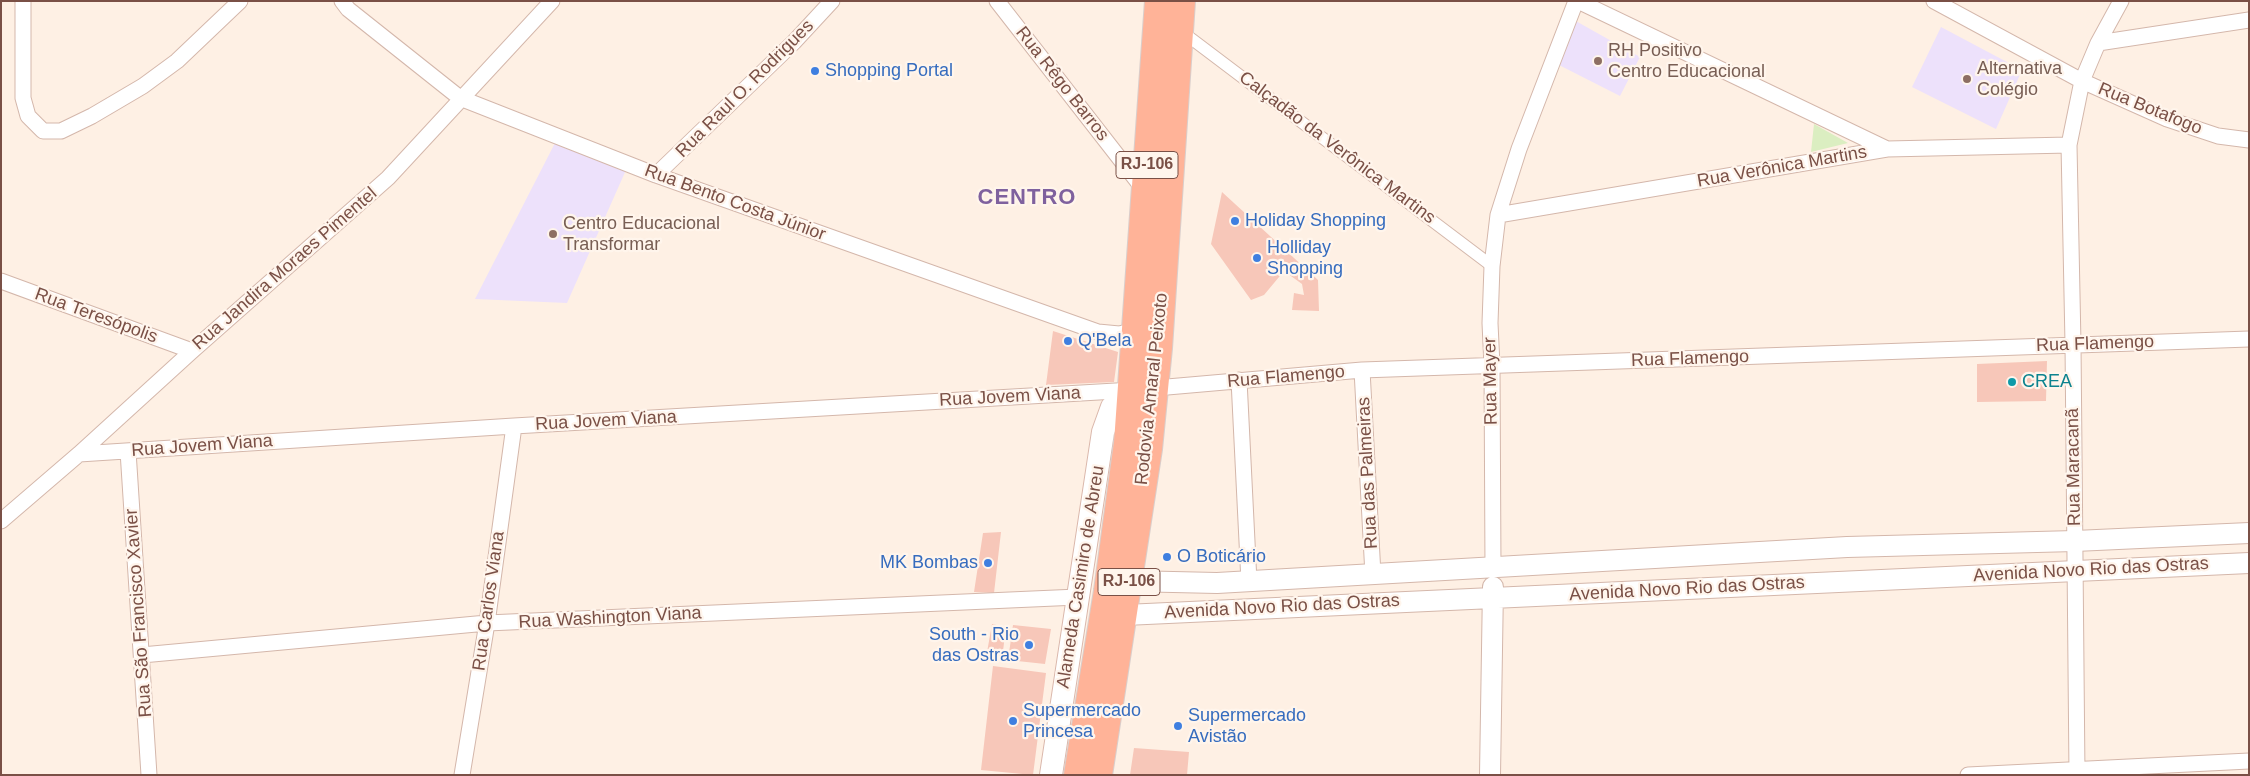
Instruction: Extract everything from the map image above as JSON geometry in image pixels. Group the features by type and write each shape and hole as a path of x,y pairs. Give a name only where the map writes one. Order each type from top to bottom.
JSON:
{"highway":[{"name":"Rodovia Amaral Peixoto","path":"1148,328 1145,191 1158,1"},
{"name":"Rodovia Amaral Peixoto","path":"1099,775 1149,449 1144,390 1148,328 1182,1"},
{"name":"Rodovia Amaral Peixoto","path":"1077,775 1107,590 1128,443 1144,390"}],"main road":[{"name":"Alameda Casimiro de Abreu","path":"1051,775 1103,432 1112,407 1144,390"}],"street":[{"path":"23,1 23,98 28,116 43,131 61,131 92,116 143,86 177,61 240,1"},
{"name":"Rua Bento Costa Júnior","path":"342,1 348,9 460,98 656,176 1098,332 1119,334 1148,328"},
{"name":"Rua Jandira Moraes Pimentel","path":"1,520 79,454 192,351 388,178 460,98 552,1"},
{"name":"Rua Raul O. Rodrigues","path":"656,176 794,42 832,1"},
{"name":"Rua Rêgo Barros","path":"997,1 1145,191"},
{"path":"1577,1 1887,149"},
{"name":"Rua Mayer","path":"1490,775 1493,599 1492,366 1490,323 1492,266 1498,215 1519,149 1577,1"},
{"name":"Rua Botafogo","path":"1934,1 2082,81 2167,120 2218,136 2249,140"},
{"name":"Rua Maracanã","path":"2077,772 2069,145 2082,81 2098,43 2121,1"},
{"path":"2098,43 2249,20"},
{"name":"Calçadão da Verônica Martins","path":"1180,31 1492,266"},
{"name":"Rua Verônica Martins","path":"1498,215 1887,149 2069,145"},
{"name":"Rua Teresópolis","path":"1,282 192,351"},
{"name":"Rua Flamengo","path":"1144,390 1362,370 2249,339"},
{"name":"Rua das Palmeiras","path":"1362,370 1374,575"},
{"path":"1239,380 1249,582"},
{"name":"Rua Jovem Viana","path":"79,454 514,426 1144,390"},
{"name":"Rua Carlos Viana","path":"462,775 487,623 514,426"},
{"name":"Rua São Francisco Xavier","path":"128,451 149,775"},
{"name":"Avenida Novo Rio das Ostras","path":"1129,581 1249,582 1493,569 1556,563 1847,548 2249,533"},
{"name":"Avenida Novo Rio das Ostras","path":"1124,615 1282,606 1493,599 2249,563"},
{"name":"Rua Washington Viana","path":"142,655 487,623 1078,597"},
{"path":"1968,775 2077,772 2249,762"}],"shaded area":[{"name":"RH Positivo Centro Educacional","path":"1574,20 1640,57 1620,96 1557,64"},
{"name":"Alternativa Colégio","path":"1941,27 2022,70 1996,129 1912,87"},
{"name":"Centro Educacional Transformar","path":"555,143 626,170 567,303 475,299"}],"green space":[{"path":"1814,124 1848,143 1811,152"}],"building":[{"name":"Holliday Shopping","path":"1222,192 1318,280 1319,311 1292,310 1294,293 1304,295 1302,284 1284,271 1264,295 1251,300 1211,244"},
{"path":"1053,331 1118,352 1114,382 1046,385"},
{"name":"CREA","path":"2047,361 2046,401 1977,402 1977,364"},
{"name":"MK Bombas","path":"1001,532 994,593 974,592 983,533"},
{"path":"992,624 1006,627 1002,659 986,658"},
{"name":"South - Rio das Ostras","path":"1013,625 1051,629 1045,664 1008,660"},
{"name":"Supermercado Princesa","path":"993,666 1046,673 1033,775 981,770"},
{"path":"1134,748 1189,752 1187,775 1130,775"}],"place":[{"name":"RH Positivo Centro Educacional","path":"1598,61"},
{"name":"Shopping Portal","path":"815,71"},
{"name":"Alternativa Colégio","path":"1967,79"},
{"name":"Holiday Shopping","path":"1235,221"},
{"name":"Centro Educacional Transformar","path":"553,234"},
{"name":"Holliday Shopping","path":"1257,258"},
{"name":"Q'Bela","path":"1068,341"},
{"name":"CREA","path":"2012,382"},
{"name":"O Boticário","path":"1167,557"},
{"name":"MK Bombas","path":"988,563"},
{"name":"South - Rio das Ostras","path":"1029,645"},
{"name":"Supermercado Princesa","path":"1013,721"},
{"name":"Supermercado Avistão","path":"1178,726"}],"district":[{"name":"CENTRO","path":"1027,198"}]}
